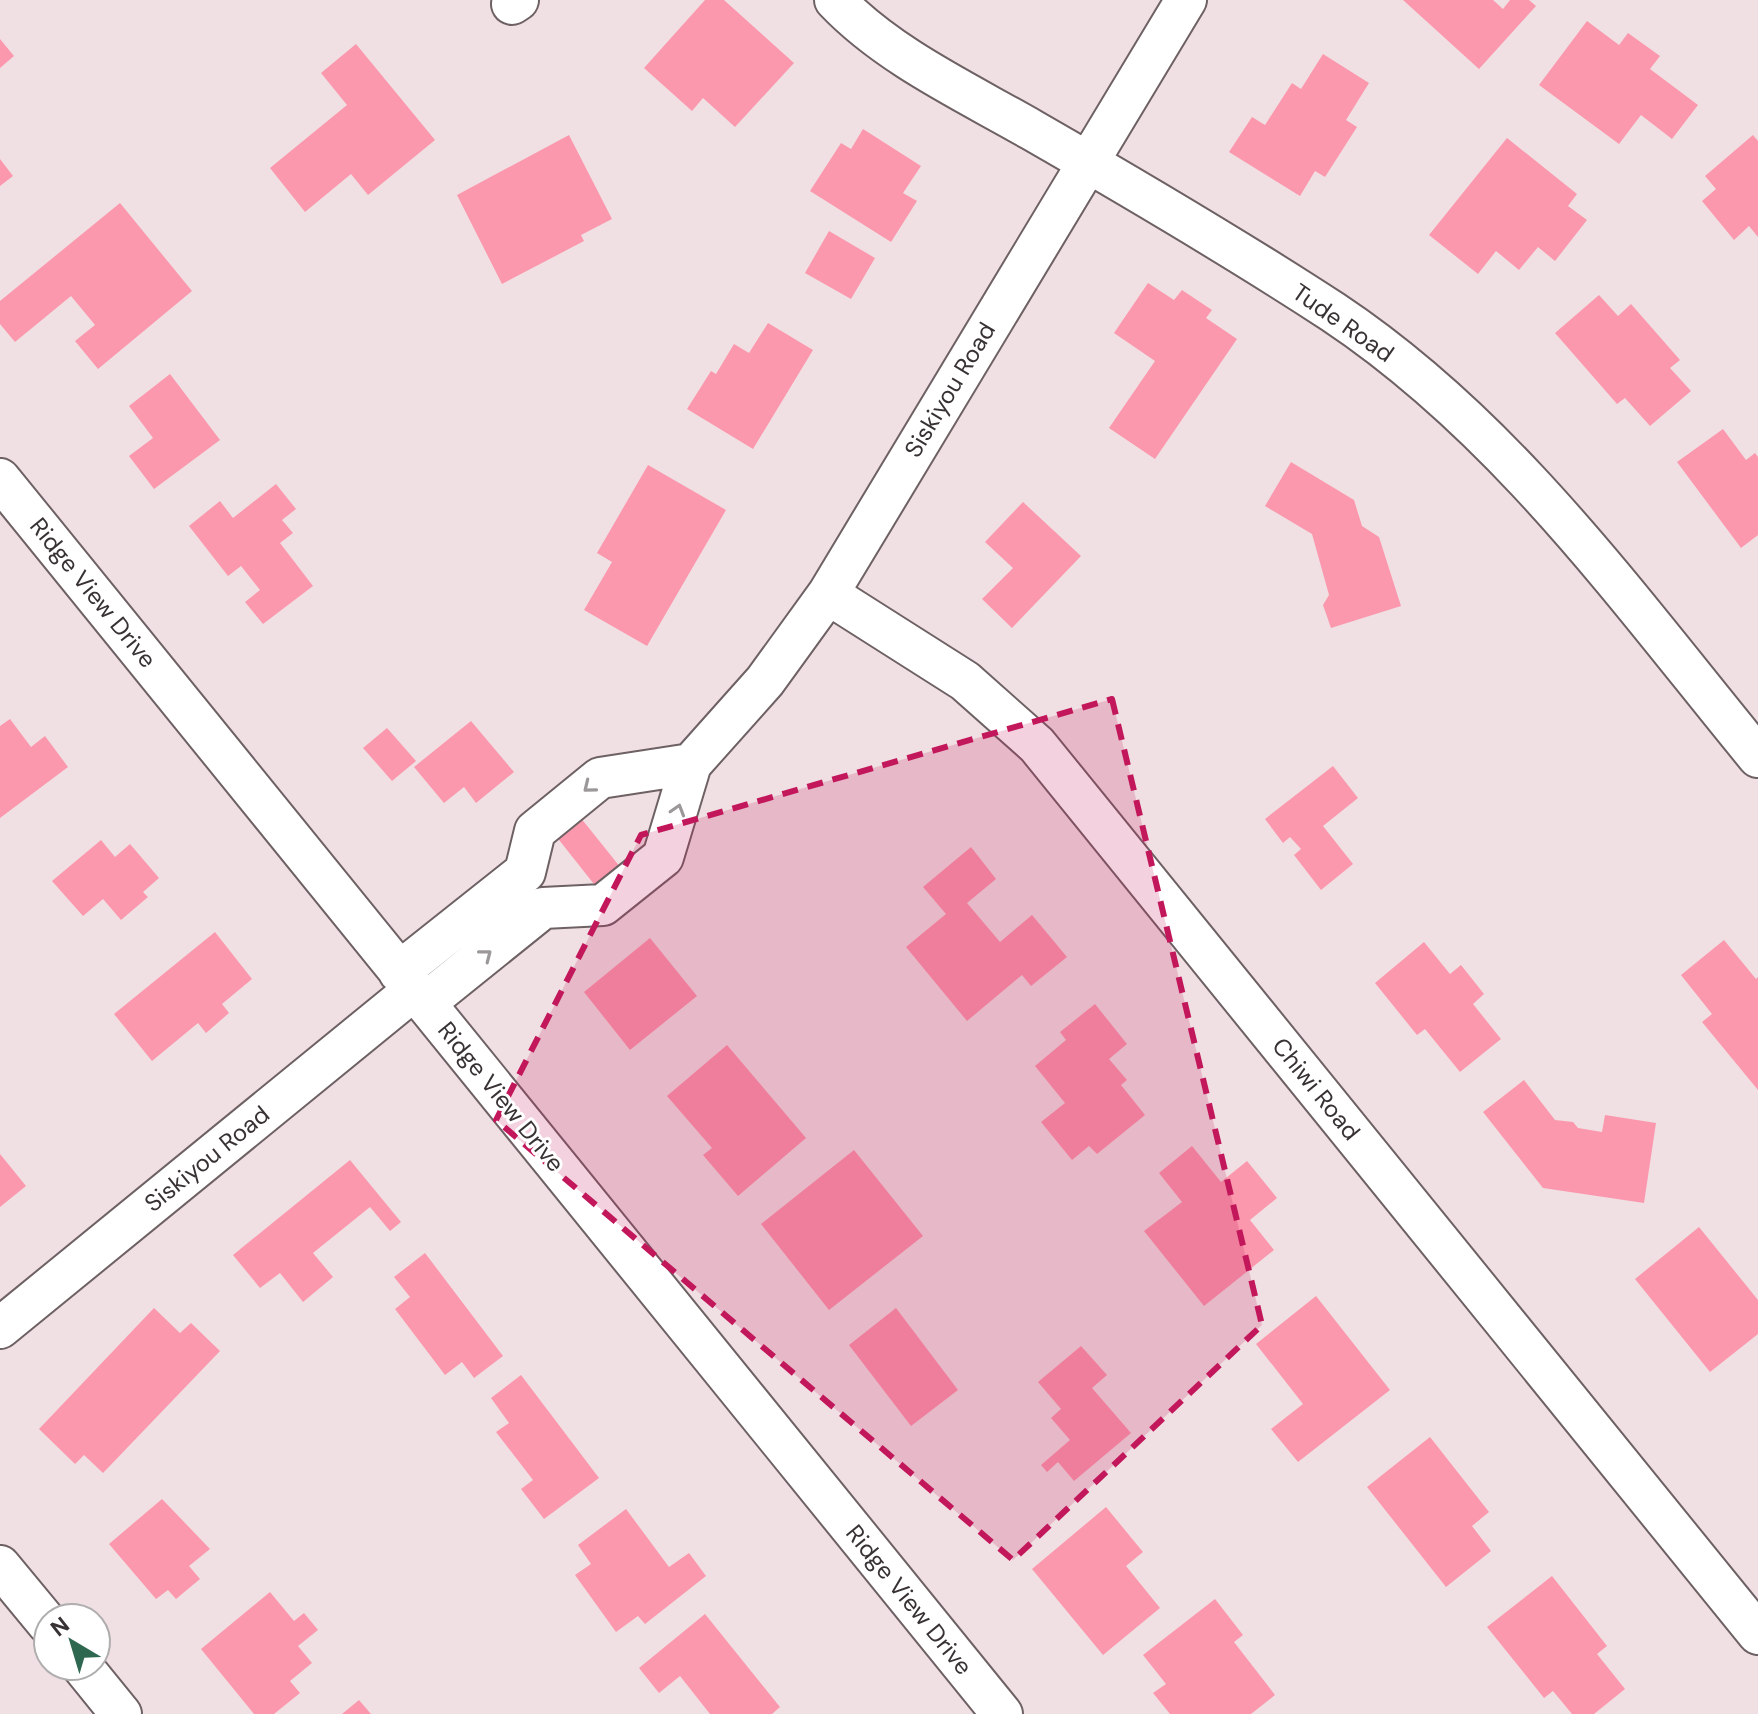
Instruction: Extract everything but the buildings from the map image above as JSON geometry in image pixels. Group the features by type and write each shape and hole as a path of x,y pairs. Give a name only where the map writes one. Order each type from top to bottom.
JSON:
{"street":[{"name":"Tude Road","path":"835,0 913,61 1086,161 1334,313 1421,378 1533,482 1758,757"},
{"name":"Siskiyou Road","path":"413,989 543,908 603,905 663,857 691,764 765,681 828,594 1086,161 1186,0"},
{"name":"Ridge View Drive","path":"0,479 1002,1714"},
{"name":"Chiwi Road","path":"828,594 965,681 1037,745 1758,1634"},
{"name":"Siskiyou Road","path":"0,1328 413,989 525,872 535,831 600,778 691,764"},
{"path":"0,1566 32,1605"},
{"path":"95,1682 121,1714"}],"highlighted area":[{"path":"1112,699 1262,1325 1013,1560 496,1120 641,835"}]}
